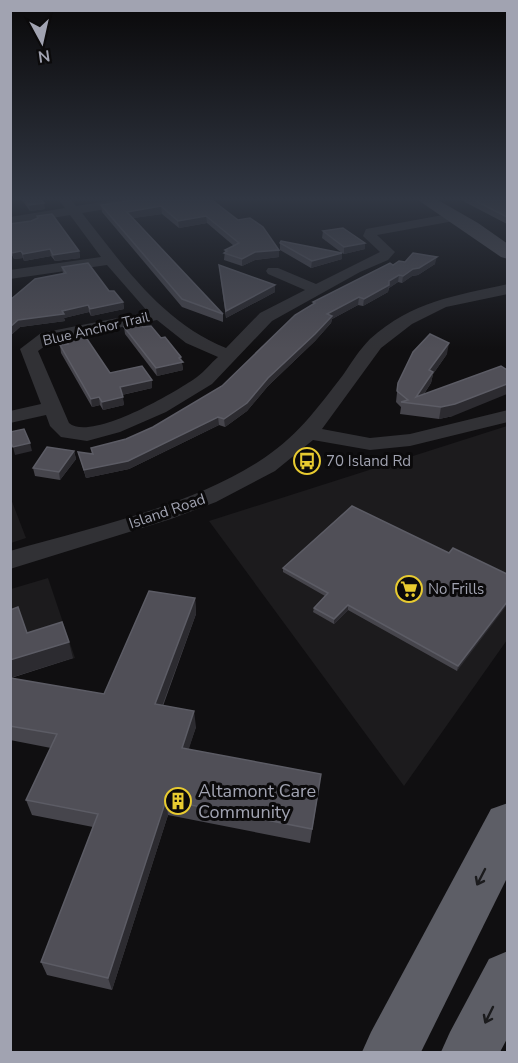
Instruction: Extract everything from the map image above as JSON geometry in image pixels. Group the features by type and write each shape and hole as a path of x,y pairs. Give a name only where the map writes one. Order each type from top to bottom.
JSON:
{"highway":[{"path":"391,1053 507,825"},
{"path":"470,1053 507,978"}],"street":[{"path":"102,250 158,315 189,338 229,355"},
{"name":"Blue Anchor Trail","path":"158,315 47,337 29,349 60,426 68,433 87,435 113,428 159,408 205,380 266,317 316,289 383,257 388,252 385,250"},
{"path":"10,275 111,261"},
{"path":"273,271 316,289"},
{"name":"Island Road","path":"460,298 474,289 507,282"},
{"name":"Island Road","path":"10,560 163,514 208,497 267,466 309,433 375,344 406,320 441,303 507,290"},
{"path":"10,417 52,408"},
{"path":"309,433 370,444 410,440 507,416"}],"shaded area":[{"path":"507,426 507,640 404,786 209,521"},
{"path":"11,499 26,538 10,543"},
{"path":"48,578 75,658 11,678 11,589"}],"building":[{"path":"10,250 47,250 23,254 21,251 12,253"},
{"path":"50,250 79,251 53,255"},
{"path":"139,250 162,250 223,314 182,299"},
{"path":"225,250 279,250 255,252 242,259 224,253 227,251"},
{"path":"292,250 325,250 342,253 312,261"},
{"path":"413,253 437,257 403,276 399,275 389,281 389,285 364,299 359,297 327,314 332,316 315,334 268,378 247,403 224,419 218,417 128,461 84,470 78,452 93,454 91,448 126,439 153,427 222,386 295,315 315,303 313,302 390,263 393,265 399,261 405,262"},
{"path":"88,263 109,291 114,291 123,302 90,309 88,305 62,311 64,314 18,320 10,327 10,300 35,279 66,273 62,267"},
{"path":"219,265 275,285 226,311"},
{"path":"138,324 143,327 151,326 161,338 165,337 183,362 156,368 124,327"},
{"path":"430,334 449,343 429,370 433,372 416,397 501,366 507,370 507,384 441,407 401,402 408,400 397,391 398,383 413,352"},
{"path":"85,336 110,373 142,366 152,380 120,387 123,397 102,402 99,397 91,399 60,345 68,344 68,339"},
{"path":"24,429 30,443 13,447 10,432"},
{"path":"47,447 74,451 59,472 33,468"},
{"name":"No Frills","path":"352,506 449,553 453,548 507,574 507,602 458,666 348,605 334,619 314,608 328,593 283,568"},
{"name":"Altamont Care Community","path":"149,591 195,598 155,704 194,711 182,748 321,774 312,829 166,800 108,978 41,962 98,814 26,800 57,734 10,726 10,678 104,694"},
{"path":"18,607 27,633 62,622 69,642 10,660 10,610"}],"place":[{"name":"70 Island Rd","path":"307,461"},
{"name":"No Frills","path":"409,589"},
{"name":"Altamont Care Community","path":"178,801"}]}
